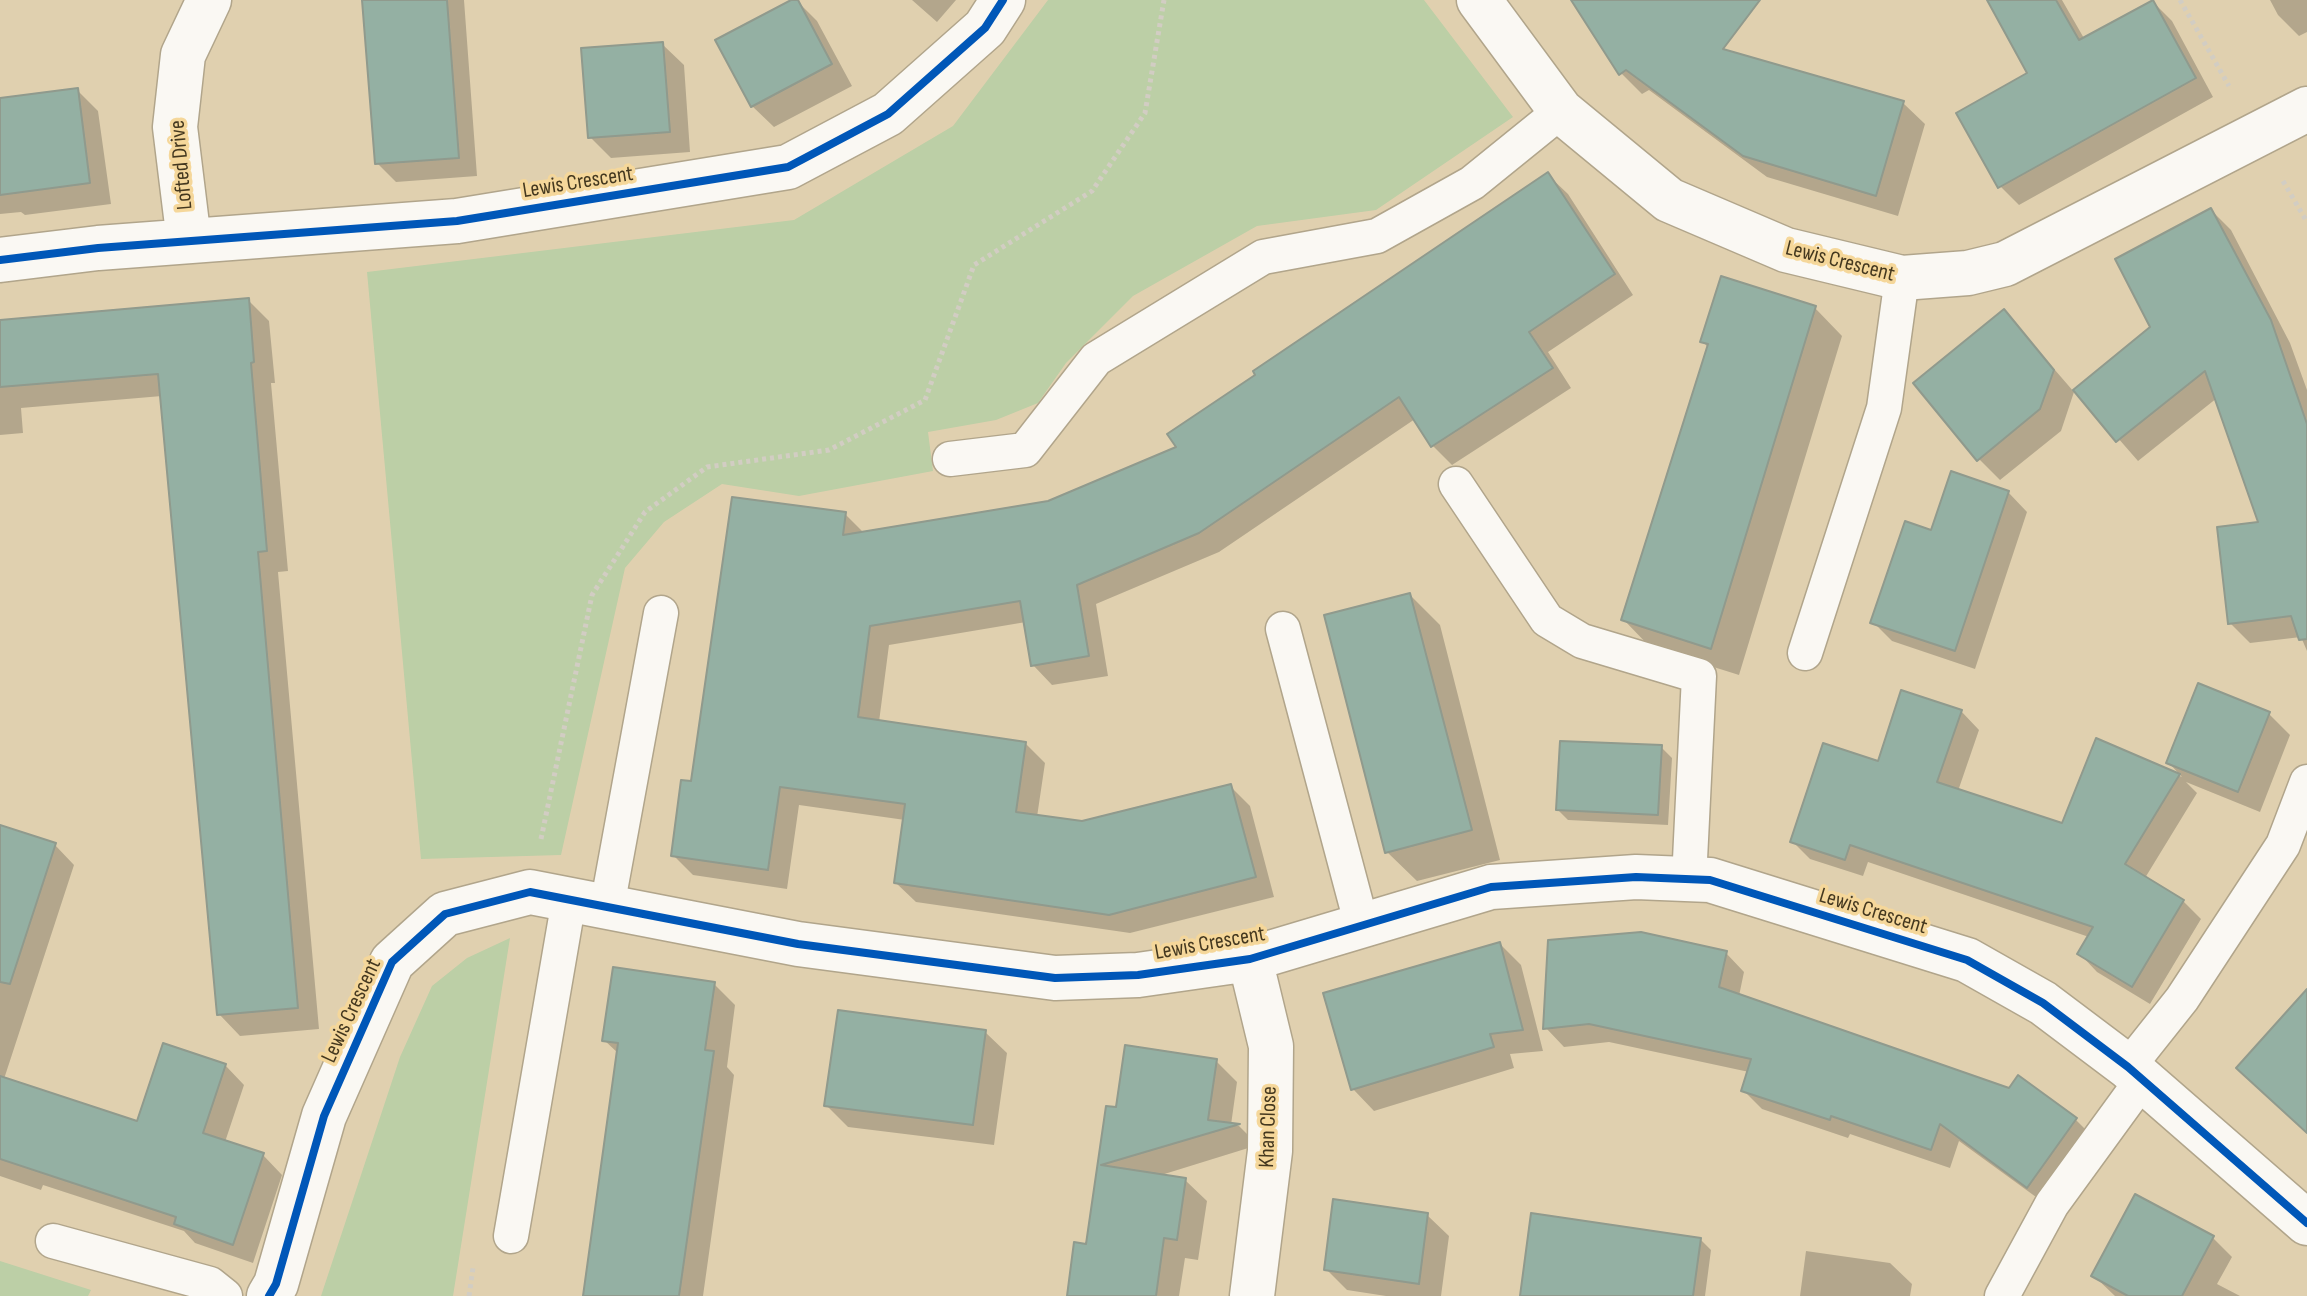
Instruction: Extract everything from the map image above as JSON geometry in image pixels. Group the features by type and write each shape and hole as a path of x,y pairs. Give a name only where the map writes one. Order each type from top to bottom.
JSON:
{"street":[{"name":"Lofted Drive","path":"189,241 175,127 183,55 209,0"},
{"name":"Lewis Crescent","path":"0,260 98,248 457,221 788,167 888,114 985,28 1003,0"},
{"name":"Lewis Crescent","path":"1479,0 1561,111 1669,200 1786,250 1902,278 1968,273 2005,264 2307,109"},
{"name":"Lewis Crescent","path":"269,1296 276,1284 324,1116 392,962 445,914 569,900 798,944 1055,978 1138,975 1250,959 1491,887 1636,877 1710,880 1967,960 2043,1003 2135,1073 2307,1223"},
{"name":"Khan Close","path":"1250,959 1271,1046 1270,1151 1252,1296"}],"lane":[{"path":"950,459 1025,450 1096,359 1263,257 1377,236 1472,183 1561,111"},
{"path":"1805,653 1884,408 1902,278"},
{"path":"1456,484 1547,620 1582,641 1699,676 1689,880"},
{"path":"511,1236 569,900 661,613"},
{"path":"1283,629 1362,926"},
{"path":"2002,1296 2052,1204 2283,845 2307,782"},
{"path":"53,1241 210,1284 225,1296"}],"path":[{"path":"569,900 592,595 645,512 707,467 829,450 925,400 974,265 1092,191 1145,113 1164,0"},
{"path":"469,1296 473,1265"}],"green space":[{"path":"1048,0 1424,0 1513,117 1376,210 1257,226 1133,296 1066,363 1038,403 996,420 928,432 933,471 799,496 722,484 664,522 625,568 561,855 421,859 367,272 794,220 953,126"},
{"path":"510,938 453,1296 321,1296 400,1057 432,986 467,958"},
{"path":"0,1261 91,1290 88,1296 0,1296"}],"building":[{"path":"362,0 447,0 459,158 375,164"},
{"path":"791,0 798,0 832,64 751,107 715,40"},
{"path":"1571,0 1760,0 1723,49 1904,101 1876,196 1743,156 1626,70 1619,75"},
{"path":"1987,0 2056,0 2079,40 2153,0 2196,78 1998,188 1956,113 2027,73"},
{"path":"663,42 670,132 588,138 581,48"},
{"path":"78,88 90,183 0,195 0,98"},
{"path":"1548,172 1615,274 1529,332 1553,368 1431,447 1399,397 1199,533 1077,585 1089,656 1031,666 1020,601 870,626 858,717 1026,742 1016,812 1082,821 1231,784 1256,877 1109,915 894,883 905,804 780,787 768,870 671,856 681,780 691,781 732,497 846,512 843,535 1048,501 1176,447 1167,434 1255,375 1253,371"},
{"path":"2211,208 2271,320 2307,424 2307,639 2299,640 2291,616 2228,624 2217,527 2258,522 2205,371 2116,442 2073,390 2150,327 2115,259"},
{"path":"1721,276 1816,306 1711,649 1621,620 1708,344 1700,342"},
{"path":"249,298 254,362 251,363 267,551 258,552 298,1008 217,1015 158,374 0,387 0,320"},
{"path":"2004,309 2054,370 2040,409 1977,461 1913,383"},
{"path":"1951,471 2009,491 1955,651 1870,623 1905,521 1931,530"},
{"path":"1410,593 1472,830 1385,853 1324,615"},
{"path":"2198,683 2270,712 2238,792 2166,763"},
{"path":"1901,690 1962,710 1937,782 2062,823 2096,738 2180,774 2125,864 2184,900 2132,987 2077,954 2093,927 1850,845 1845,860 1790,842 1823,743 1878,761"},
{"path":"1560,741 1662,745 1658,815 1556,810"},
{"path":"0,825 56,843 10,984 0,982"},
{"path":"1641,932 1727,951 1719,987 2009,1088 2018,1075 2077,1118 2027,1188 1940,1124 1931,1150 1831,1116 1830,1120 1741,1091 1751,1059 1589,1024 1543,1029 1548,940"},
{"path":"1500,942 1523,1030 1490,1034 1494,1047 1351,1090 1323,993"},
{"path":"613,967 715,982 705,1050 714,1051 679,1296 583,1296 618,1043 602,1041"},
{"path":"2307,989 2307,1133 2236,1068"},
{"path":"838,1010 986,1030 973,1125 824,1106"},
{"path":"163,1043 226,1064 203,1133 264,1153 233,1245 174,1224 176,1217 0,1159 0,1076 137,1121"},
{"path":"1125,1045 1217,1059 1208,1120 1240,1124 1101,1165 1186,1178 1177,1240 1164,1238 1156,1296 1067,1296 1074,1242 1086,1244 1106,1106 1116,1107"},
{"path":"2135,1194 2214,1236 2182,1296 2128,1296 2091,1276"},
{"path":"1333,1199 1428,1213 1419,1284 1324,1270"},
{"path":"1531,1213 1701,1238 1693,1296 1520,1296"}],"cycle path":[{"path":"0,260 98,248 457,221 788,167 888,114 985,28 1003,0"},
{"path":"269,1296 276,1284 324,1116 392,962 445,914 530,892 798,944 1055,978 1138,975 1250,959 1491,887 1636,877 1710,880 1967,960 2043,1003 2128,1067 2307,1223"}]}
